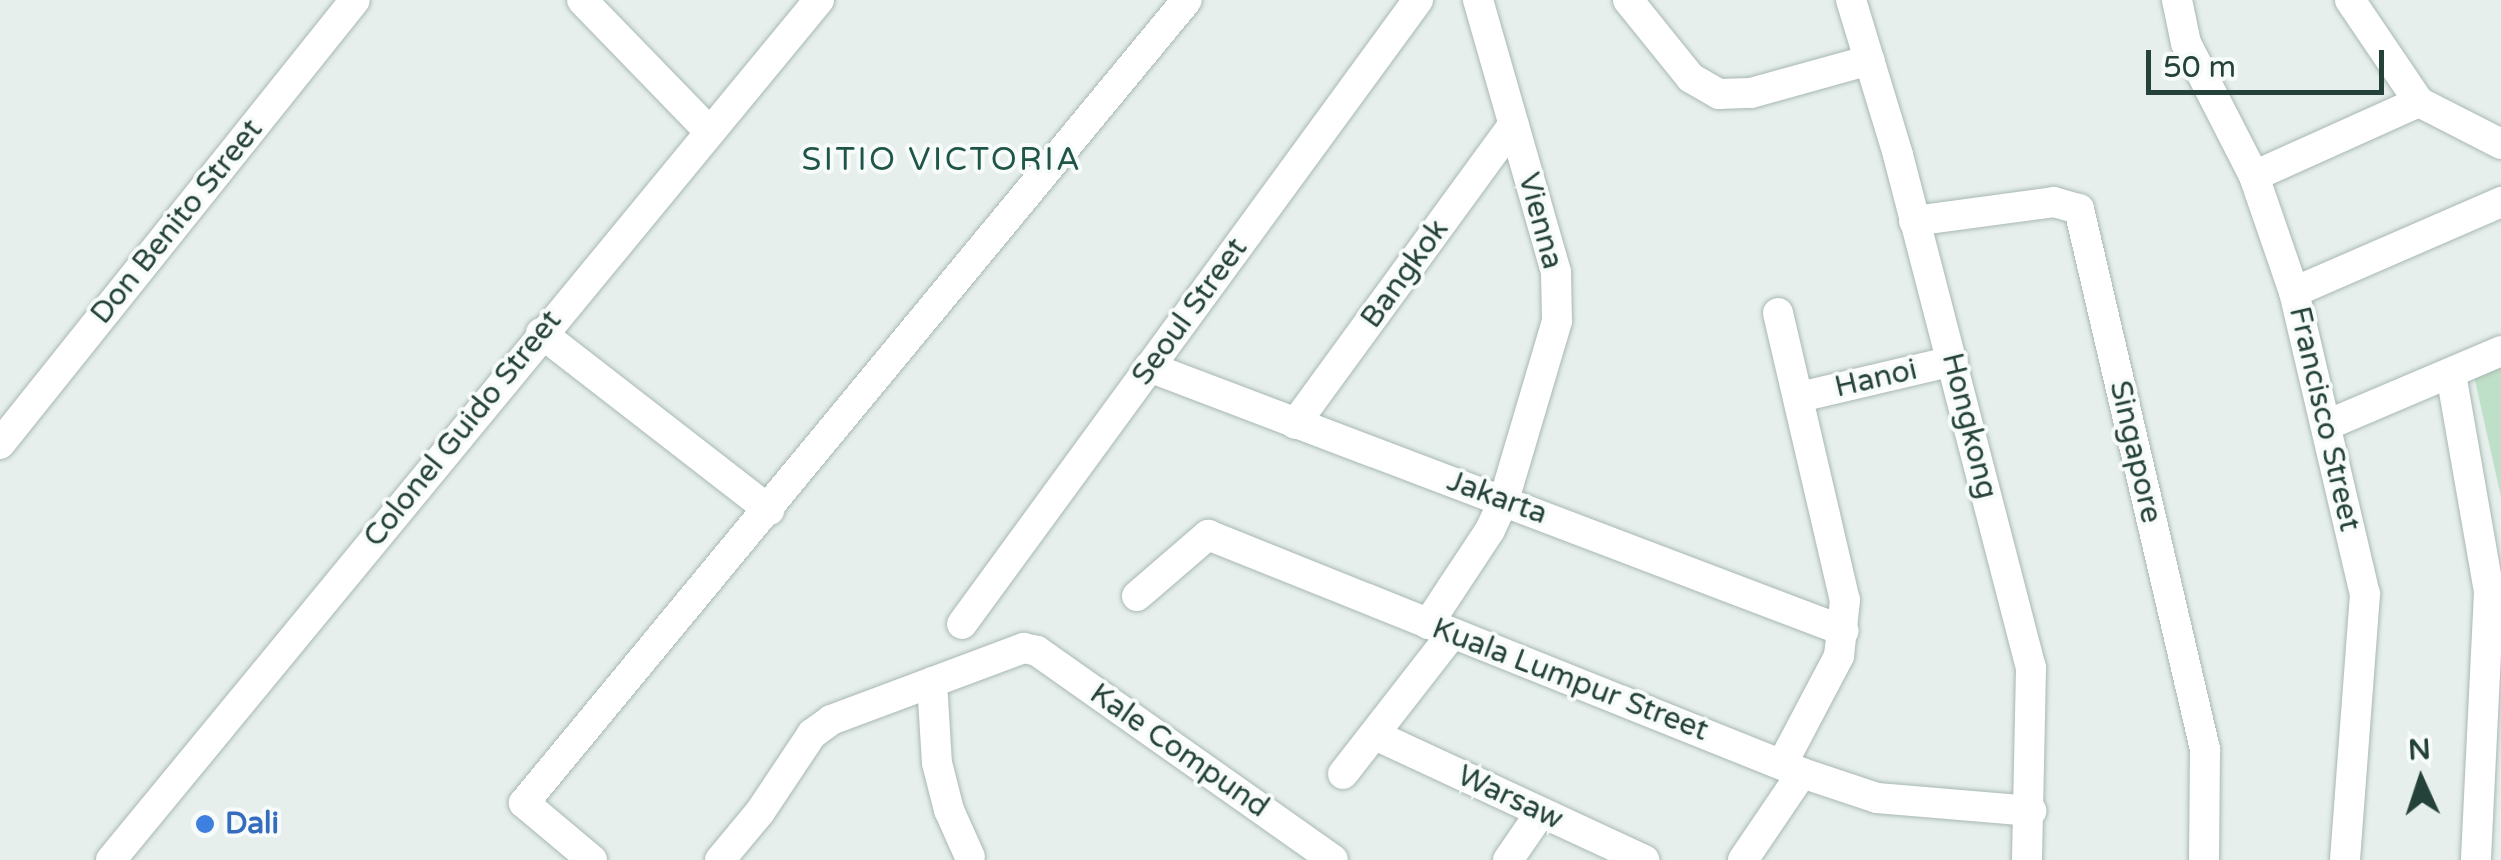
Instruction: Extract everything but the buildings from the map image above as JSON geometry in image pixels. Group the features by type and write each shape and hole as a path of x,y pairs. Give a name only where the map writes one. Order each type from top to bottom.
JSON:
{"street":[{"name":"Don Benito Street","path":"0,444 354,0"},
{"path":"582,0 708,130"},
{"name":"Colonel Guido Street","path":"111,860 818,0"},
{"name":"Seoul Street","path":"962,624 1418,0"},
{"name":"Vienna","path":"1343,774 1375,735 1440,629 1490,530 1504,500 1556,321 1556,272 1478,0"},
{"path":"1628,0 1691,78 1719,94 1751,94 1870,60"},
{"name":"Hongkong","path":"1851,0 1953,361 2030,668 2031,811 2027,860"},
{"name":"Francisco Street","path":"2177,0 2186,43 2254,176 2294,292 2328,425 2364,594 2344,860"},
{"path":"2350,0 2419,102 2501,144"},
{"path":"592,860 524,803 1184,1"},
{"path":"2254,176 2419,102"},
{"name":"Bangkok","path":"1296,424 1514,124"},
{"name":"Singapore","path":"1914,220 2054,202 2079,209 2205,749 2204,860"},
{"path":"2294,292 2501,202"},
{"path":"1743,860 1792,768 1839,656 1844,631 1845,600 1778,313"},
{"path":"541,333 769,510"},
{"path":"2328,425 2501,351"},
{"name":"Hanoi","path":"1800,397 1953,361"},
{"name":"Jakarta","path":"1150,367 1844,631"},
{"path":"2451,374 2489,592 2476,860"},
{"name":"Kuala Lumpur Street","path":"1137,596 1208,536 1792,768 1877,798 2031,811"},
{"name":"Kale Compund","path":"932,682 1024,648 1037,651 1333,860"},
{"path":"720,860 760,812 812,734 832,720 932,682 937,763 949,810 970,857"},
{"name":"Warsaw","path":"1375,735 1644,860"},
{"path":"1508,860 1541,812"}],"green space":[{"path":"2501,362 2501,497 2474,376"}],"place":[{"name":"Dali","path":"205,824"}],"district":[{"name":"SITIO VICTORIA","path":"942,160"}]}
